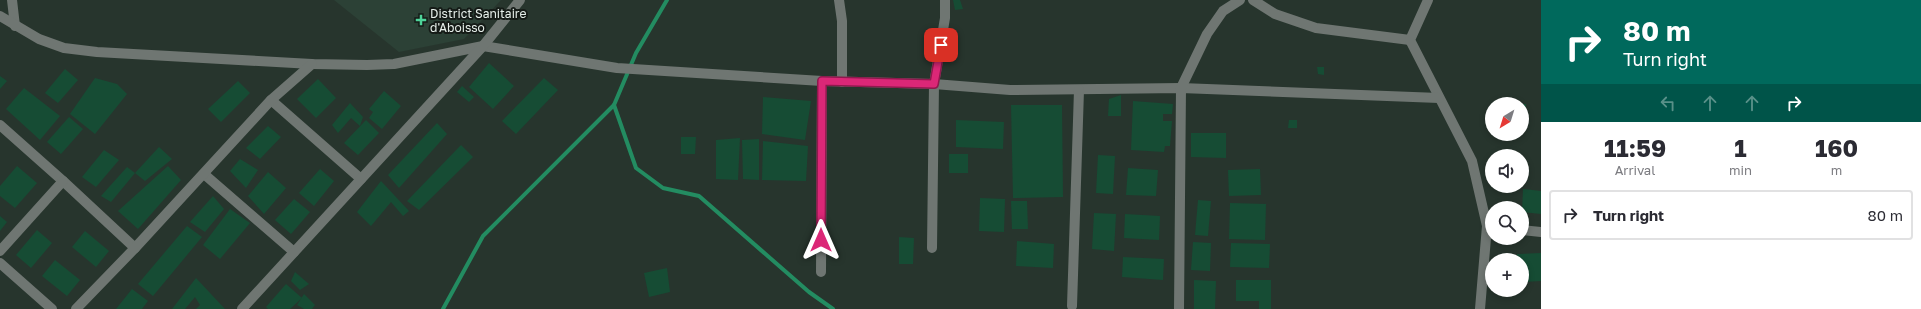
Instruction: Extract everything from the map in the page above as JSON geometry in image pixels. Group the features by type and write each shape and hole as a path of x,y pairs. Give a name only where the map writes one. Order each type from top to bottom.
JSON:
{"street":[{"path":"12,0 15,26"},
{"path":"242,309 483,46 520,0"},
{"path":"839,0 842,21 842,82"},
{"path":"932,248 934,84 945,18 945,0"},
{"path":"1179,309 1181,88 1207,34 1223,11 1240,0"},
{"path":"1253,0 1275,14 1316,28 1410,40"},
{"path":"1410,40 1428,0"},
{"path":"0,16 40,40 71,48 97,52 312,64 367,65 394,64 483,46 617,68 822,81 934,84 1010,90 1181,88 1439,98"},
{"path":"1410,40 1472,161 1485,211"},
{"path":"76,309 135,248 271,100 312,64"},
{"path":"821,272 822,81"},
{"path":"1072,306 1080,90"},
{"path":"271,100 361,179"},
{"path":"0,125 135,248"},
{"path":"204,174 294,252"},
{"path":"0,251 63,181"},
{"path":"1529,231 1541,232"},
{"path":"1480,309 1487,245"},
{"path":"0,263 52,309"}],"shaded area":[{"name":"District Sanitaire d'Aboisso","path":"334,0 501,0 464,39 399,52"}],"building":[{"path":"953,0 960,0 963,9 955,10"},
{"path":"489,63 514,86 493,109 469,87"},
{"path":"1317,67 1324,67 1324,75 1318,74"},
{"path":"65,69 78,80 58,103 45,93"},
{"path":"0,76 7,81 0,89"},
{"path":"95,78 117,84 127,94 95,134 70,114"},
{"path":"544,78 558,90 516,134 502,121"},
{"path":"318,79 336,98 316,118 297,99"},
{"path":"238,81 250,93 221,122 208,109"},
{"path":"462,86 474,97 469,102 457,92"},
{"path":"24,88 60,116 40,140 6,109"},
{"path":"384,91 401,106 382,129 369,118 373,112 369,109"},
{"path":"1121,95 1121,116 1108,116 1109,99"},
{"path":"763,97 811,101 805,140 762,134"},
{"path":"1133,101 1173,104 1172,114 1163,114 1163,121 1172,121 1170,146 1165,146 1164,152 1131,150"},
{"path":"350,103 363,117 360,126 351,118 338,133 332,125"},
{"path":"1011,105 1062,105 1063,197 1013,198"},
{"path":"69,117 83,129 61,154 47,142"},
{"path":"366,120 379,133 358,155 344,143"},
{"path":"956,120 1004,122 1003,149 956,147"},
{"path":"1289,120 1297,120 1297,128 1288,128"},
{"path":"437,123 447,134 399,188 388,175"},
{"path":"268,126 281,137 260,159 246,148"},
{"path":"1191,133 1226,133 1226,158 1191,157"},
{"path":"681,137 696,137 695,154 681,154"},
{"path":"740,138 738,180 716,179 716,140"},
{"path":"759,139 759,180 743,179 742,140"},
{"path":"763,141 808,146 806,181 762,180"},
{"path":"461,145 473,157 419,210 407,201"},
{"path":"159,147 172,159 145,181 135,173"},
{"path":"104,150 119,160 96,187 82,177"},
{"path":"949,154 968,154 968,173 949,173"},
{"path":"1098,155 1115,156 1113,194 1096,193"},
{"path":"240,159 258,170 246,188 230,171"},
{"path":"17,166 37,183 15,208 0,196 0,186"},
{"path":"168,166 181,180 138,229 118,211"},
{"path":"127,167 135,173 111,202 101,196"},
{"path":"1128,168 1158,170 1156,196 1126,195"},
{"path":"320,169 334,181 314,206 299,193"},
{"path":"1260,169 1261,195 1229,196 1228,170"},
{"path":"268,172 286,188 264,214 248,196"},
{"path":"381,181 409,211 403,216 391,202 371,226 357,212"},
{"path":"1529,190 1541,191 1541,214 1529,213 1529,201 1522,201 1523,193 1529,193"},
{"path":"213,196 224,209 205,232 190,222"},
{"path":"980,198 1005,199 1004,232 979,231"},
{"path":"294,199 310,212 291,234 275,220"},
{"path":"1198,200 1211,201 1208,236 1195,235"},
{"path":"1011,201 1027,201 1028,229 1012,229"},
{"path":"1230,203 1266,204 1265,240 1229,239"},
{"path":"230,209 250,223 220,259 203,245"},
{"path":"1094,213 1116,214 1114,251 1092,249"},
{"path":"1125,214 1160,216 1159,240 1124,238"},
{"path":"0,216 7,222 0,231"},
{"path":"187,226 202,237 153,296 138,284"},
{"path":"37,230 52,243 31,268 16,255"},
{"path":"85,231 109,251 96,267 72,247"},
{"path":"899,237 914,238 913,264 899,264"},
{"path":"1017,241 1054,244 1053,268 1016,266"},
{"path":"1193,242 1211,243 1210,271 1191,270"},
{"path":"1231,243 1270,244 1269,268 1230,267"},
{"path":"1541,253 1541,281 1529,282 1529,254"},
{"path":"1123,257 1164,259 1163,280 1122,277"},
{"path":"55,260 80,280 67,296 42,276"},
{"path":"667,268 670,292 649,297 644,273"},
{"path":"295,272 309,284 300,290 291,281"},
{"path":"196,278 225,309 196,309 200,305 195,297 185,309 172,309"},
{"path":"1194,280 1216,281 1215,309 1194,309"},
{"path":"1236,280 1271,280 1271,309 1259,309 1259,301 1236,301"},
{"path":"286,284 302,298 290,309 268,309 266,307"},
{"path":"132,289 148,301 142,309 116,309"},
{"path":"304,294 315,305 312,309 304,309 297,305"}],"waterway":[{"path":"443,309 483,236 614,105 636,53 667,0"},
{"path":"614,105 636,168 663,188 699,196 809,292 833,309"}],"place":[{"name":"District Sanitaire d'Aboisso","path":"421,20"}],"route":[{"path":"821,240 822,81 934,84 941,45"}]}
